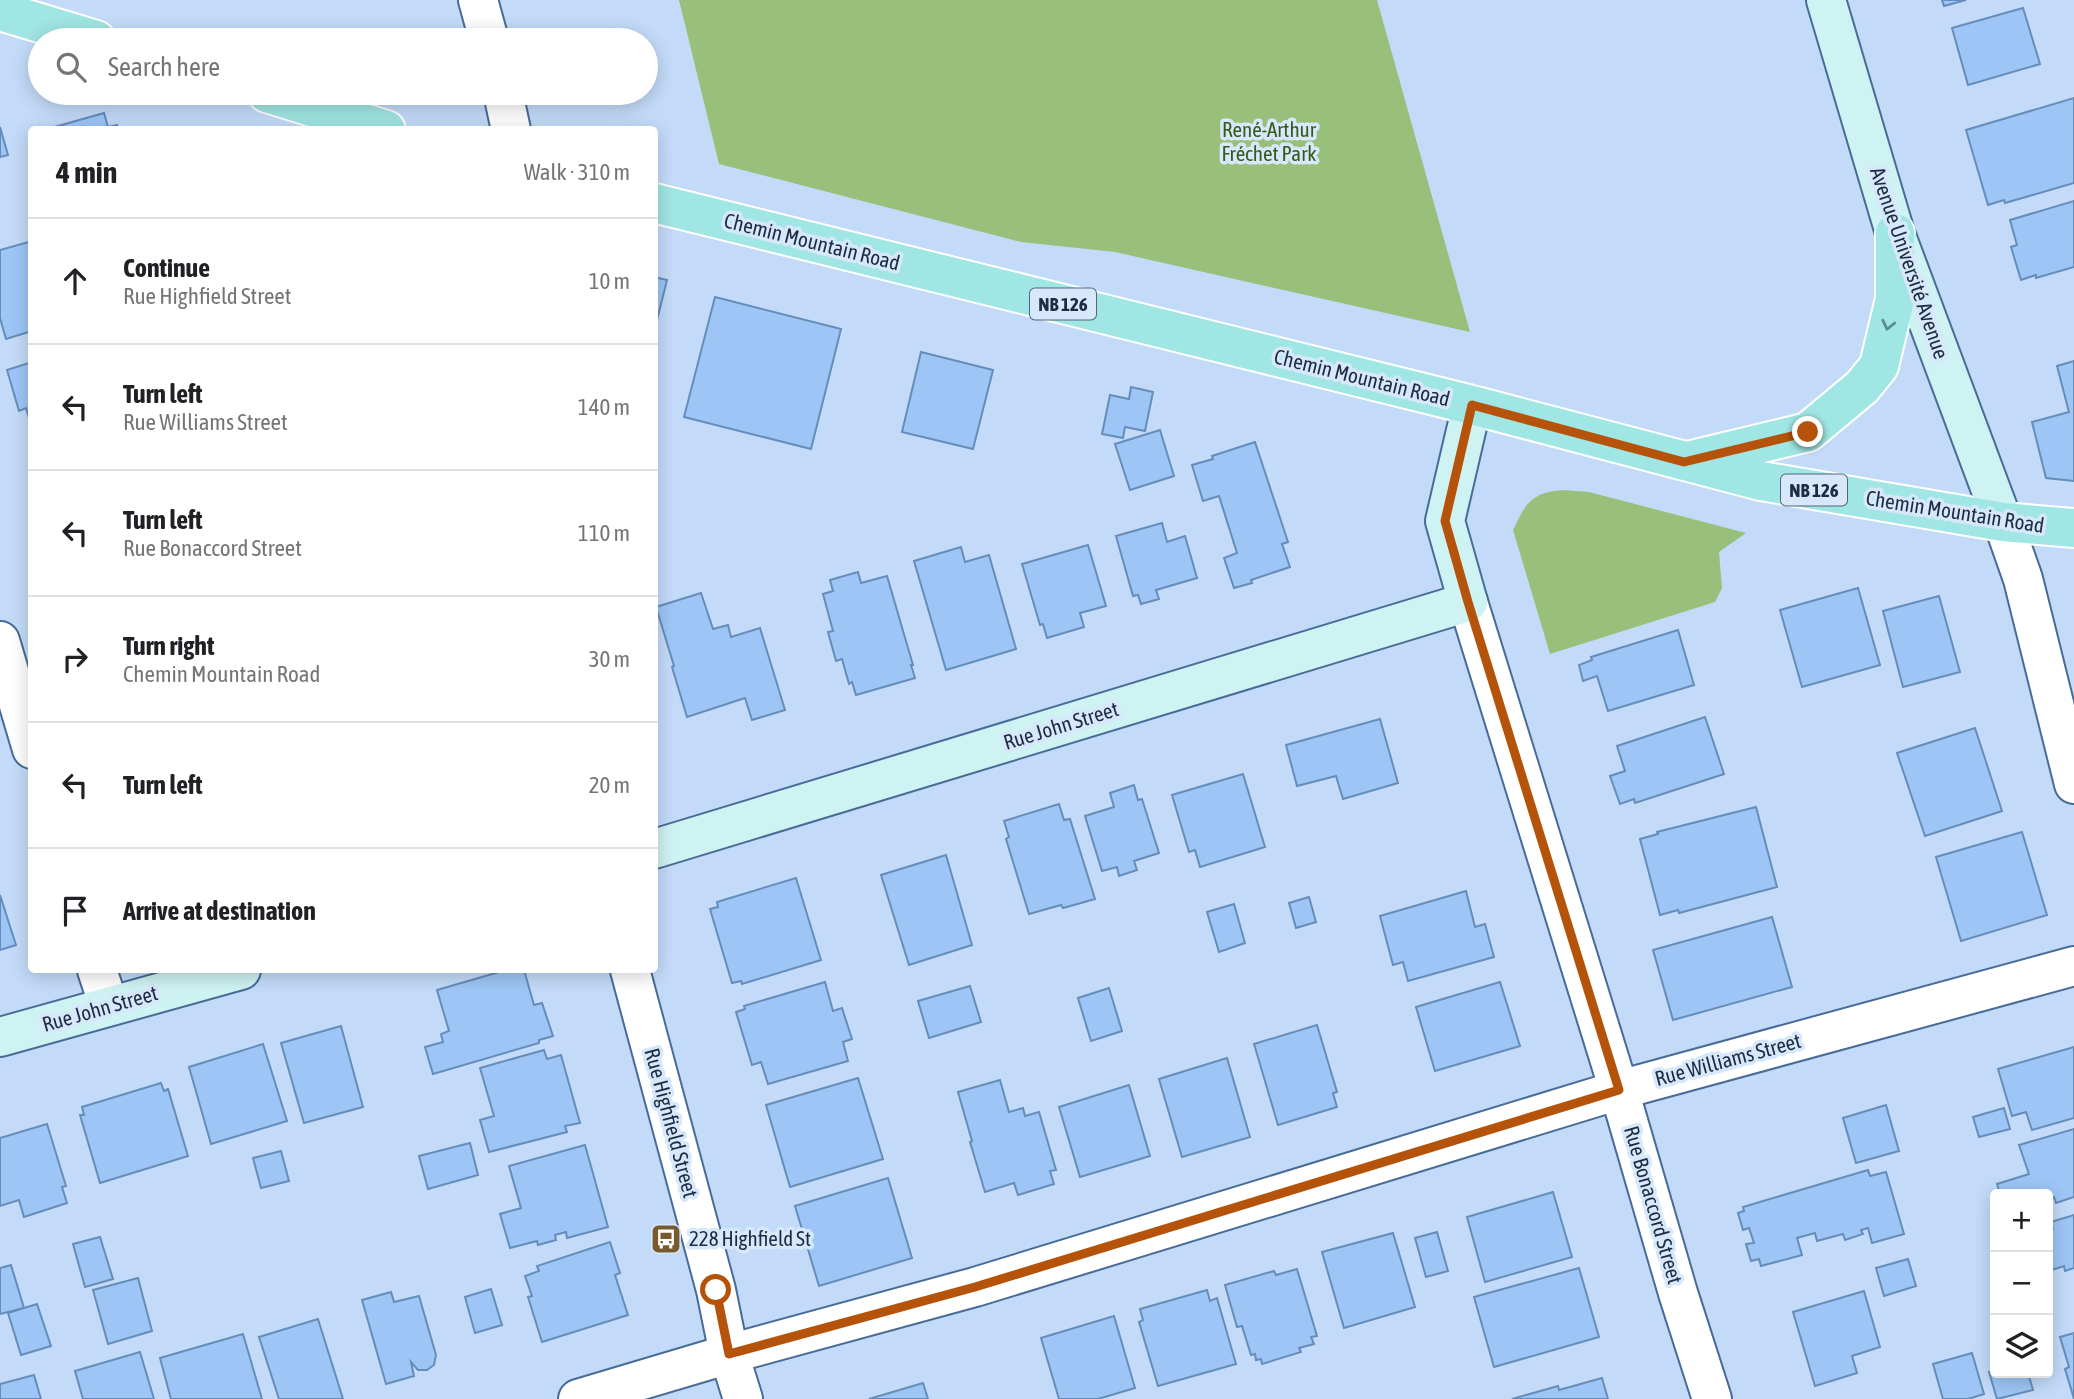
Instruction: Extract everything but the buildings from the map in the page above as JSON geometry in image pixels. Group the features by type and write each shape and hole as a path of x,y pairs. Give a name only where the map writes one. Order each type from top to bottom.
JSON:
{"main road":[{"path":"0,11 56,28"},
{"path":"306,105 374,126"},
{"name":"Chemin Mountain Road","path":"658,204 1472,405 1761,481 2003,522 2074,528"},
{"path":"1684,462 1808,432 1862,387 1879,366 1895,299 1895,233"}],"street":[{"path":"478,0 486,28"},
{"name":"Avenue Université Avenue","path":"1826,0 1895,233 2003,522"},
{"path":"506,105 510,126"},
{"name":"Rue Bonaccord Street","path":"1472,405 1445,521 1712,1399"},
{"path":"2003,522 2023,579 2074,784"},
{"name":"Rue John Street","path":"658,848 1468,602"},
{"path":"0,641 28,736"},
{"name":"Rue Williams Street","path":"578,1399 729,1354 975,1287 1619,1090 2074,966"},
{"path":"98,973 108,1006"},
{"name":"Rue John Street","path":"0,1037 230,973"},
{"name":"Rue Highfield Street","path":"630,973 743,1399"}],"green space":[{"name":"René-Arthur Fréchet Park","path":"679,0 1377,0 1470,332 1115,252 1021,242 719,164"},
{"path":"1562,490 1589,492 1746,533 1719,552 1722,588 1715,602 1550,654 1513,530 1531,501 1543,494"}],"place":[{"name":"228 Highfield St","path":"666,1239"}],"route":[{"path":"716,1290 729,1354 975,1287 1619,1090 1445,521 1472,405 1684,462 1808,432"}]}
